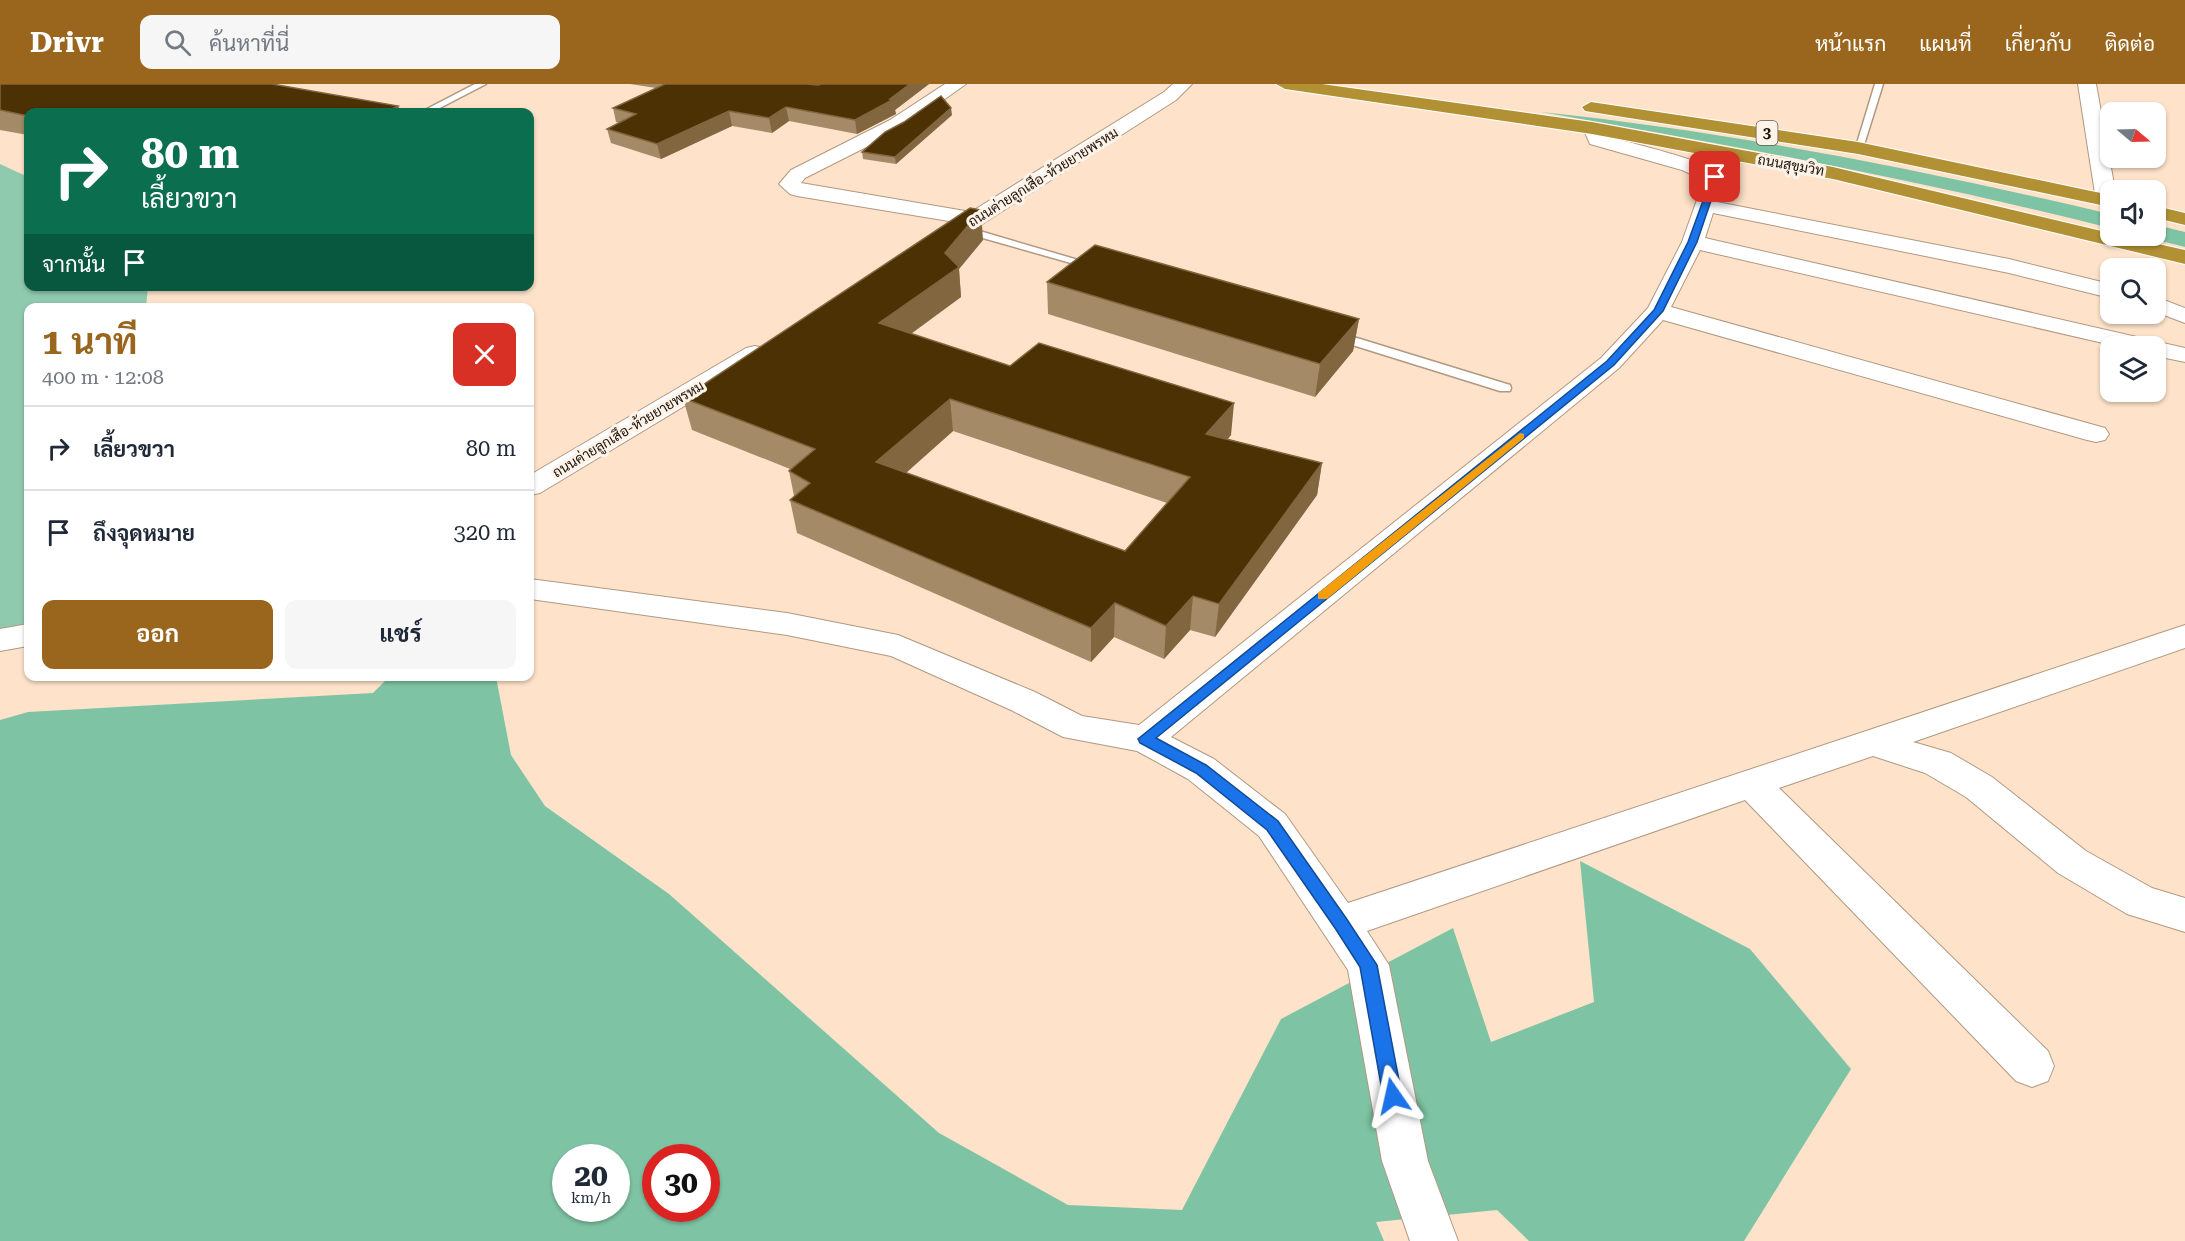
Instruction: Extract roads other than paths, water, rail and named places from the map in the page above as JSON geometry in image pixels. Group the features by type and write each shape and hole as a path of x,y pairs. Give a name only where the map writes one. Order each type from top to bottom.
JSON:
{"highway":[{"name":"ถนนสุขุมวิท","path":"1285,84 1592,128 1833,173 2185,257"},
{"name":"ถนนสุขุมวิท","path":"1570,104 1687,120 1858,148 2100,199"},
{"path":"2166,214 2185,219"}],"street":[{"path":"957,84 905,120 798,174 789,184 797,190 968,224"},
{"name":"ถนนค่ายลูกเสึอ-ห้วยยายพรหม","path":"920,253 1170,96 1183,84"},
{"path":"2087,84 2104,180"},
{"path":"1145,739 1610,363 1658,311 1693,242 1715,177 1689,166 1597,140 1592,128"},
{"path":"1707,206 2009,266 2100,289"},
{"path":"1693,242 2102,336"},
{"path":"2166,307 2185,316"},
{"path":"1658,311 2096,434"},
{"name":"ถนนค่ายลูกเสึอ-ห้วยยายพรหม","path":"534,485 778,338"},
{"path":"2166,351 2185,355"},
{"path":"534,590 787,624 897,646 1023,701 1075,728 1145,739 1201,769 1272,825 1368,965 1405,1161 1434,1241"},
{"path":"0,640 24,636"},
{"path":"1340,923 2185,636"},
{"path":"1874,743 1938,763 1979,787 2072,862 2141,902 2185,915"},
{"path":"1752,784 2032,1066"}],"lane":[{"path":"434,108 482,84"},
{"path":"1858,148 1879,84"},
{"path":"968,224 1108,270"},
{"path":"1318,330 1505,388"}]}
